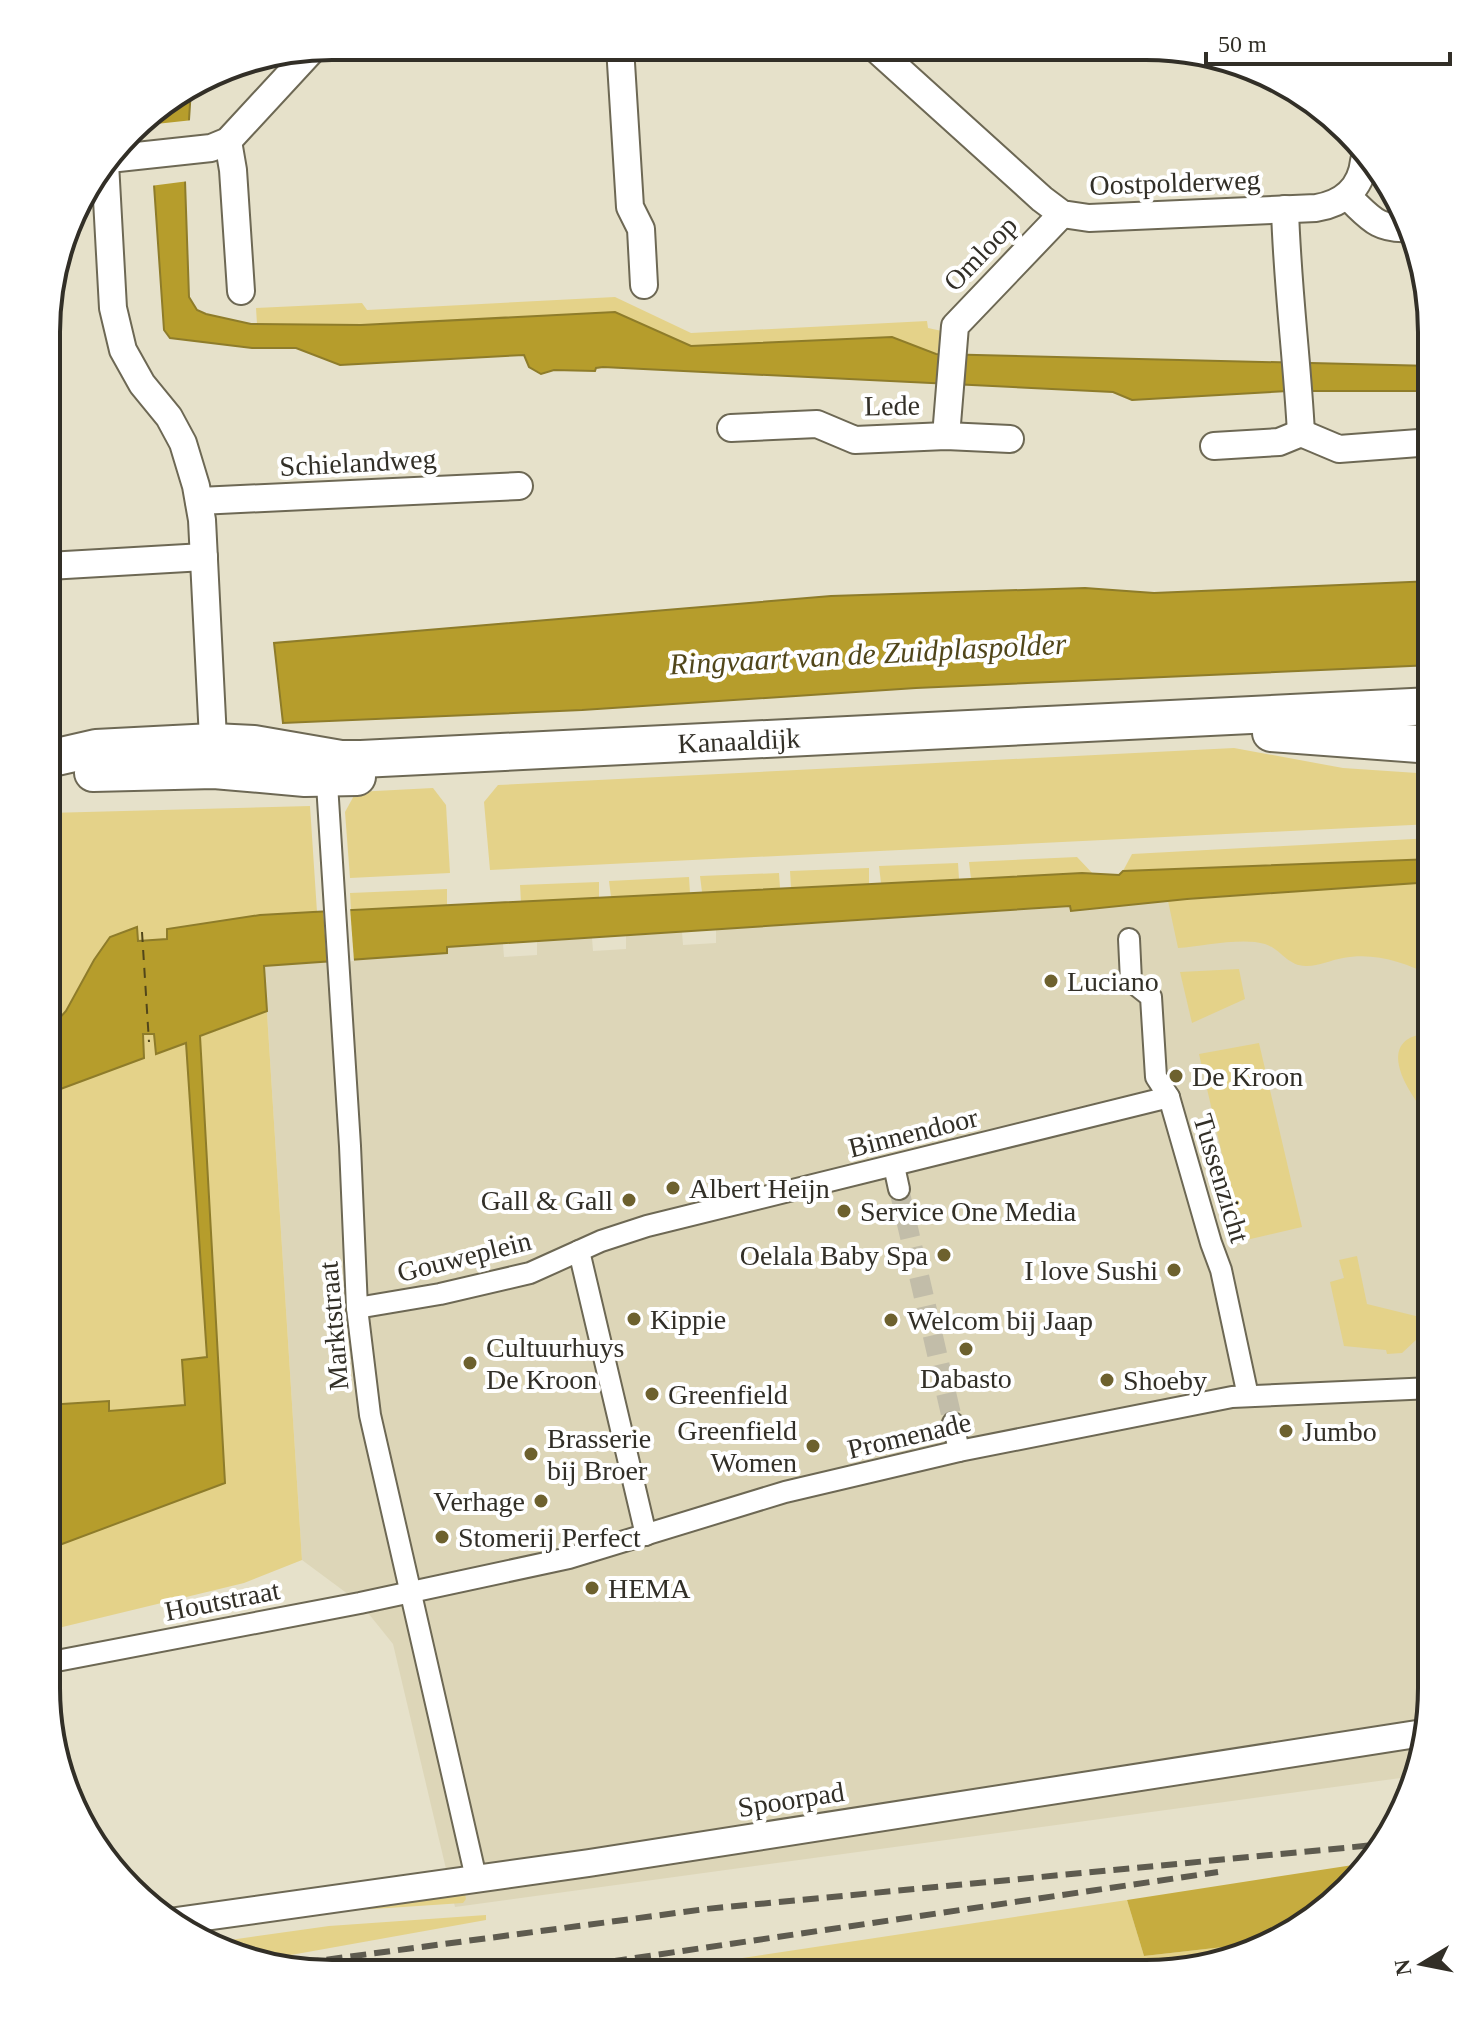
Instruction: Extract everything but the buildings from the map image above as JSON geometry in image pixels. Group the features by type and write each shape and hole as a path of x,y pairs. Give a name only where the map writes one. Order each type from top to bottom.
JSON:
{"main road":[{"name":"Kanaaldijk","path":"328,783 361,759 1418,707"},
{"name":"Kanaaldijk","path":"60,756 96,748 214,756 328,783 1245,732 1418,744"},
{"name":"Kanaaldijk","path":"60,777 214,756"}],"street":[{"name":"Oostpolderweg","path":"889,60 1062,214 1089,218 1285,209 1332,205 1347,196"},
{"path":"621,61 630,207 641,229 644,285"},
{"path":"123,159 195,150 228,141 300,63"},
{"path":"228,141 233,170 241,291"},
{"path":"1362,168 1358,182 1347,196 1373,220 1389,229 1397,229"},
{"path":"108,179 113,308 117,330 132,367 169,417 183,443 199,501 214,756"},
{"path":"1285,209 1290,319 1297,355 1301,433"},
{"name":"Omloop","path":"946,436 955,326 1062,214"},
{"name":"Lede","path":"731,428 817,424 855,440 946,436 1010,439"},
{"path":"1214,446 1279,442 1301,433 1339,449 1418,443"},
{"name":"Schielandweg","path":"199,501 519,486"},
{"path":"60,565 204,557"},
{"name":"Marktstraat","path":"328,783 357,1308 370,1415 476,1878"},
{"name":"Tussenzicht","path":"1129,939 1131,981 1151,997 1156,1077 1169,1097 1221,1270 1248,1396"},
{"name":"Binnendoor","path":"579,1251 647,1226 1169,1097"},
{"path":"894,1166 899,1189"},
{"path":"579,1251 646,1535"},
{"name":"Gouweplein","path":"357,1308 440,1294 530,1273 579,1251"},
{"name":"Promenade","path":"409,1593 569,1558 785,1492 959,1451 1221,1399 1417,1389"},
{"path":"953,1423 959,1451"},
{"name":"Houtstraat","path":"60,1660 409,1593"},
{"name":"Spoorpad","path":"189,1919 589,1863 1414,1734"}],"shaded area":[{"path":"615,297 691,333 927,321 928,328 942,331 941,354 892,337 691,346 615,312 361,325 257,324 256,308 362,303 367,310"},
{"path":"1234,748 1343,768 1418,773 1418,825 490,870 484,802 498,785"},
{"path":"433,788 446,805 450,873 350,878 345,812 356,792"},
{"path":"310,806 317,912 313,912 264,966 302,1560 244,1583 60,1628 60,813"},
{"path":"1418,839 1418,860 1123,871 1132,854"},
{"path":"1077,857 1095,876 1082,873 971,879 969,862"},
{"path":"958,863 959,879 881,883 879,866"},
{"path":"869,868 869,884 791,888 790,871"},
{"path":"779,873 780,888 702,892 700,876"},
{"path":"689,877 690,893 611,897 609,881"},
{"path":"599,882 599,898 521,902 520,885"},
{"path":"1418,883 1418,969 1366,956 1300,966 1271,946 1256,942 1178,948 1168,901"},
{"path":"1418,884 1417,1706 1413,1741 1403,1778 455,1907 393,1644 360,1603 302,1560 264,966 448,954 448,947 503,944 504,957 537,955 537,942 592,938 593,951 626,949 626,936 682,932 683,945 716,943 716,930"},
{"path":"447,889 447,905 351,910 350,893"},
{"path":"1239,969 1245,999 1192,1023 1180,972"},
{"path":"1417,1035 1417,1103 1398,1062 1399,1050 1405,1041"},
{"path":"1259,1043 1302,1227 1242,1241 1199,1054"},
{"path":"1357,1256 1367,1304 1417,1316 1417,1339 1402,1353 1387,1354 1386,1350 1344,1346 1330,1282 1344,1278 1339,1260"},
{"path":"1352,1865 1325,1893 1297,1914 1267,1932 1234,1946 1144,1956 1127,1900"},
{"path":"465,1894 463,1903 343,1911 400,1901"},
{"path":"1127,1900 1144,1956 1234,1946 1199,1955 1146,1960 729,1960"},
{"path":"486,1915 486,1920 285,1956 230,1940 329,1926"}],"water":[{"path":"190,100 185,181 189,297 197,310 206,314 251,324 361,325 615,312 691,346 892,337 936,354 1418,366 1418,391 1288,391 1132,400 1113,392 603,367 595,371 554,370 541,374 529,367 524,355 340,365 296,348 252,348 170,338 164,330 154,185 160,121"},
{"name":"Ringvaart van de Zuidplaspolder","path":"1418,582 1418,666 916,688 582,710 283,723 274,643 831,596 1085,588 1154,593"},
{"path":"1418,860 1418,883 1187,899 1071,911 1070,906 447,947 447,953 264,966 267,1011 200,1036 225,1483 60,1545 60,1404 109,1401 109,1411 185,1405 182,1360 207,1357 186,1043 156,1054 154,1034 143,1034 144,1058 60,1089 60,1018 110,937 137,927 138,941 167,939 167,929 260,915 1082,873 1119,875 1123,871"}],"pier":[{"path":"193,120 189,181 150,186 157,124"},
{"path":"350,907 354,961 327,963 323,908"}],"ferry route":[{"path":"142,932 149,1042"}],"tunnel":[{"path":"899,1189 953,1423"}],"railway":[{"path":"326,1960 706,1909 1367,1846"},
{"path":"621,1960 1218,1872"}],"place":[{"name":"Luciano","path":"1051,981"},
{"name":"De Kroon","path":"1176,1076"},
{"name":"Albert Heijn","path":"673,1188"},
{"name":"Gall & Gall","path":"629,1200"},
{"name":"Service One Media","path":"844,1211"},
{"name":"Oelala Baby Spa","path":"944,1255"},
{"name":"I love Sushi","path":"1174,1270"},
{"name":"Kippie","path":"634,1319"},
{"name":"Welcom bij Jaap","path":"891,1320"},
{"name":"Dabasto","path":"966,1349"},
{"name":"Cultuurhuys De Kroon","path":"470,1363"},
{"name":"Shoeby","path":"1107,1380"},
{"name":"Greenfield","path":"652,1394"},
{"name":"Jumbo","path":"1286,1431"},
{"name":"Greenfield Women","path":"813,1446"},
{"name":"Brasserie bij Broer","path":"531,1454"},
{"name":"Verhage","path":"541,1501"},
{"name":"Stomerij Perfect","path":"442,1537"},
{"name":"HEMA","path":"592,1588"}]}
